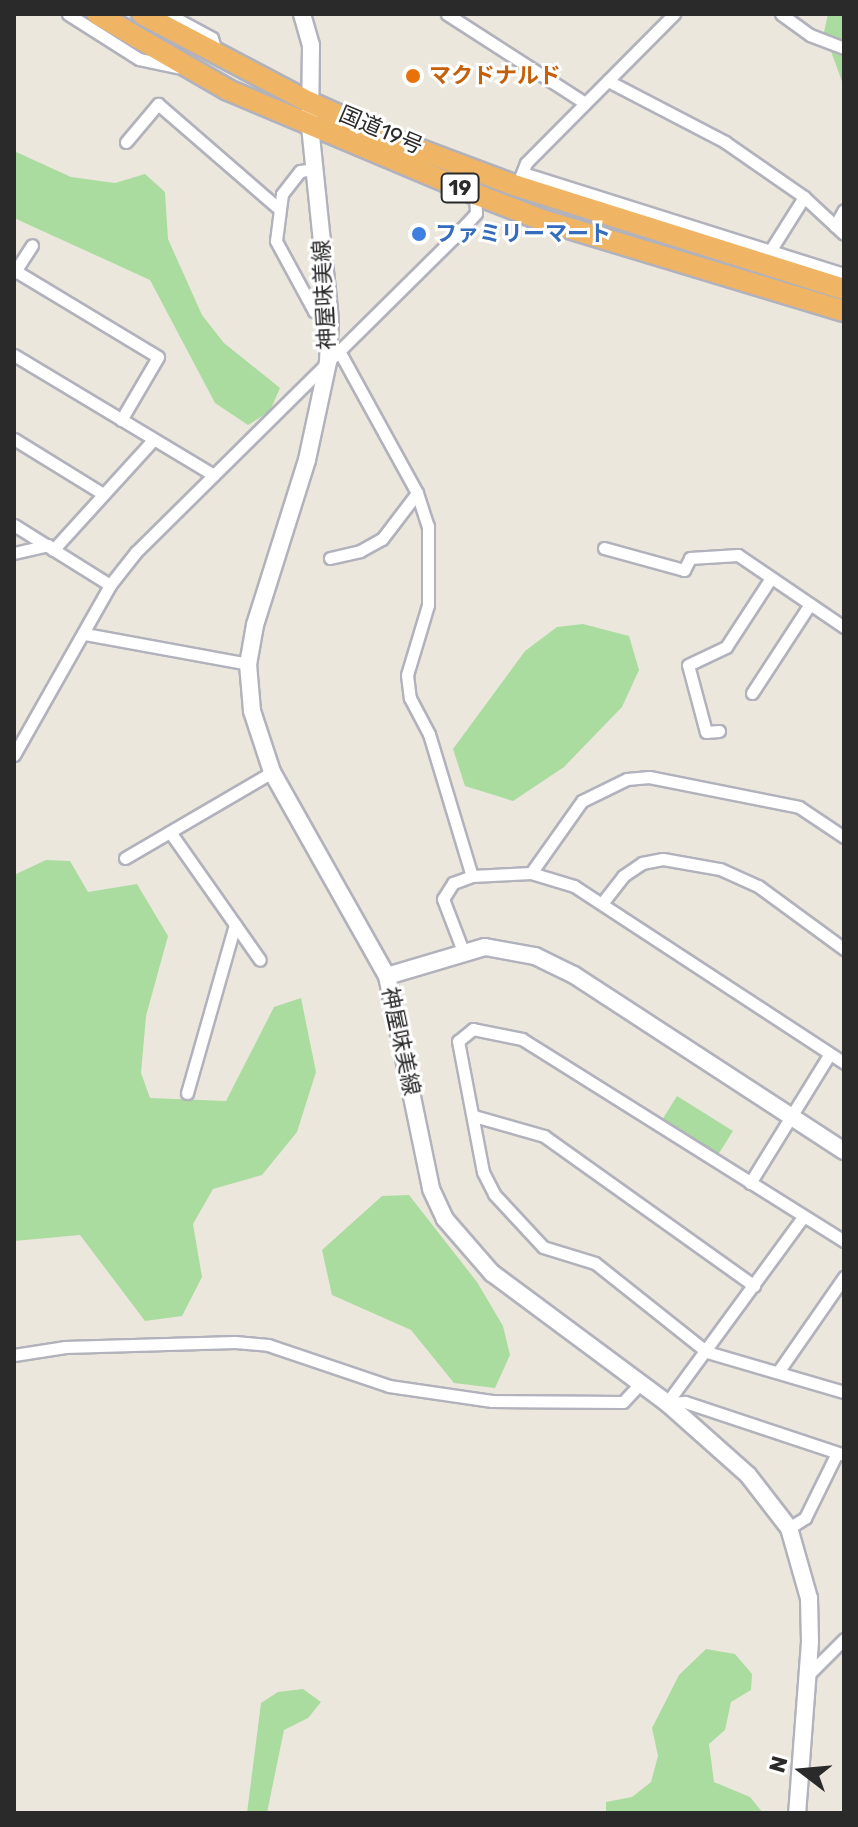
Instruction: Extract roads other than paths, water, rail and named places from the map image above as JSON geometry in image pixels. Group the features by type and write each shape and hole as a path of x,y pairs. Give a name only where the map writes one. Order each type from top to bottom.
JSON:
{"highway":[{"name":"国道19号","path":"97,14 194,71 475,204 542,220 844,311"},
{"name":"国道19号","path":"142,14 185,23 217,54 309,102 520,180 844,289"}],"main road":[{"name":"神屋味美線","path":"302,14 311,45 310,126 334,356 321,409 269,572 248,664 252,711 272,772 387,976 431,1189 445,1219 492,1273 667,1403 748,1475 789,1528 809,1598 810,1673 797,1813"},
{"path":"387,976 463,951 505,949 552,963 844,1151"}],"street":[{"path":"68,14 139,59 194,71"},
{"path":"166,14 185,23"},
{"path":"447,14 585,103"},
{"path":"674,14 585,103 520,180 844,274"},
{"path":"781,14 810,35 844,48"},
{"path":"608,81 725,142 804,197 840,230"},
{"path":"126,142 158,104 278,208"},
{"path":"314,169 300,171 278,208 276,241 314,311 330,319"},
{"path":"770,251 804,197"},
{"path":"14,755 110,585 214,475 334,356 475,204"},
{"path":"840,230 844,210"},
{"path":"32,245 14,271 158,357 121,420"},
{"path":"14,355 214,475"},
{"path":"334,356 417,493 428,526 428,605 407,675 410,698 429,734 472,876"},
{"path":"14,439 103,494"},
{"path":"14,553 50,548 153,440"},
{"path":"330,558 360,551 382,539 417,493"},
{"path":"14,525 110,585"},
{"path":"604,548 684,570 690,558 738,555 844,627"},
{"path":"719,731 706,732 688,665 726,647 771,578"},
{"path":"752,693 810,604"},
{"path":"85,634 248,664"},
{"path":"125,858 272,772"},
{"path":"531,873 582,801 627,779 649,777 787,804 844,837"},
{"path":"170,832 260,960"},
{"path":"603,902 623,876 642,863 663,859 720,869 758,886 844,949"},
{"path":"463,951 443,899 453,883 472,876 531,873 574,886 603,902 844,1063"},
{"path":"187,1093 235,925"},
{"path":"844,1241 522,1039 473,1029 458,1041 483,1172 513,1218 543,1247 595,1263 707,1352 844,1392"},
{"path":"750,1183 829,1055"},
{"path":"474,1116 544,1136 754,1286"},
{"path":"667,1403 803,1217"},
{"path":"778,1372 844,1277"},
{"path":"14,1355 65,1347 235,1342 268,1345 389,1386 492,1401 623,1402 639,1385"},
{"path":"667,1403 685,1402 841,1454 805,1518 789,1528"},
{"path":"810,1673 844,1639"}],"place":[{"name":"マクドナルド","path":"413,76"},
{"name":"ファミリーマート","path":"419,234"}]}
